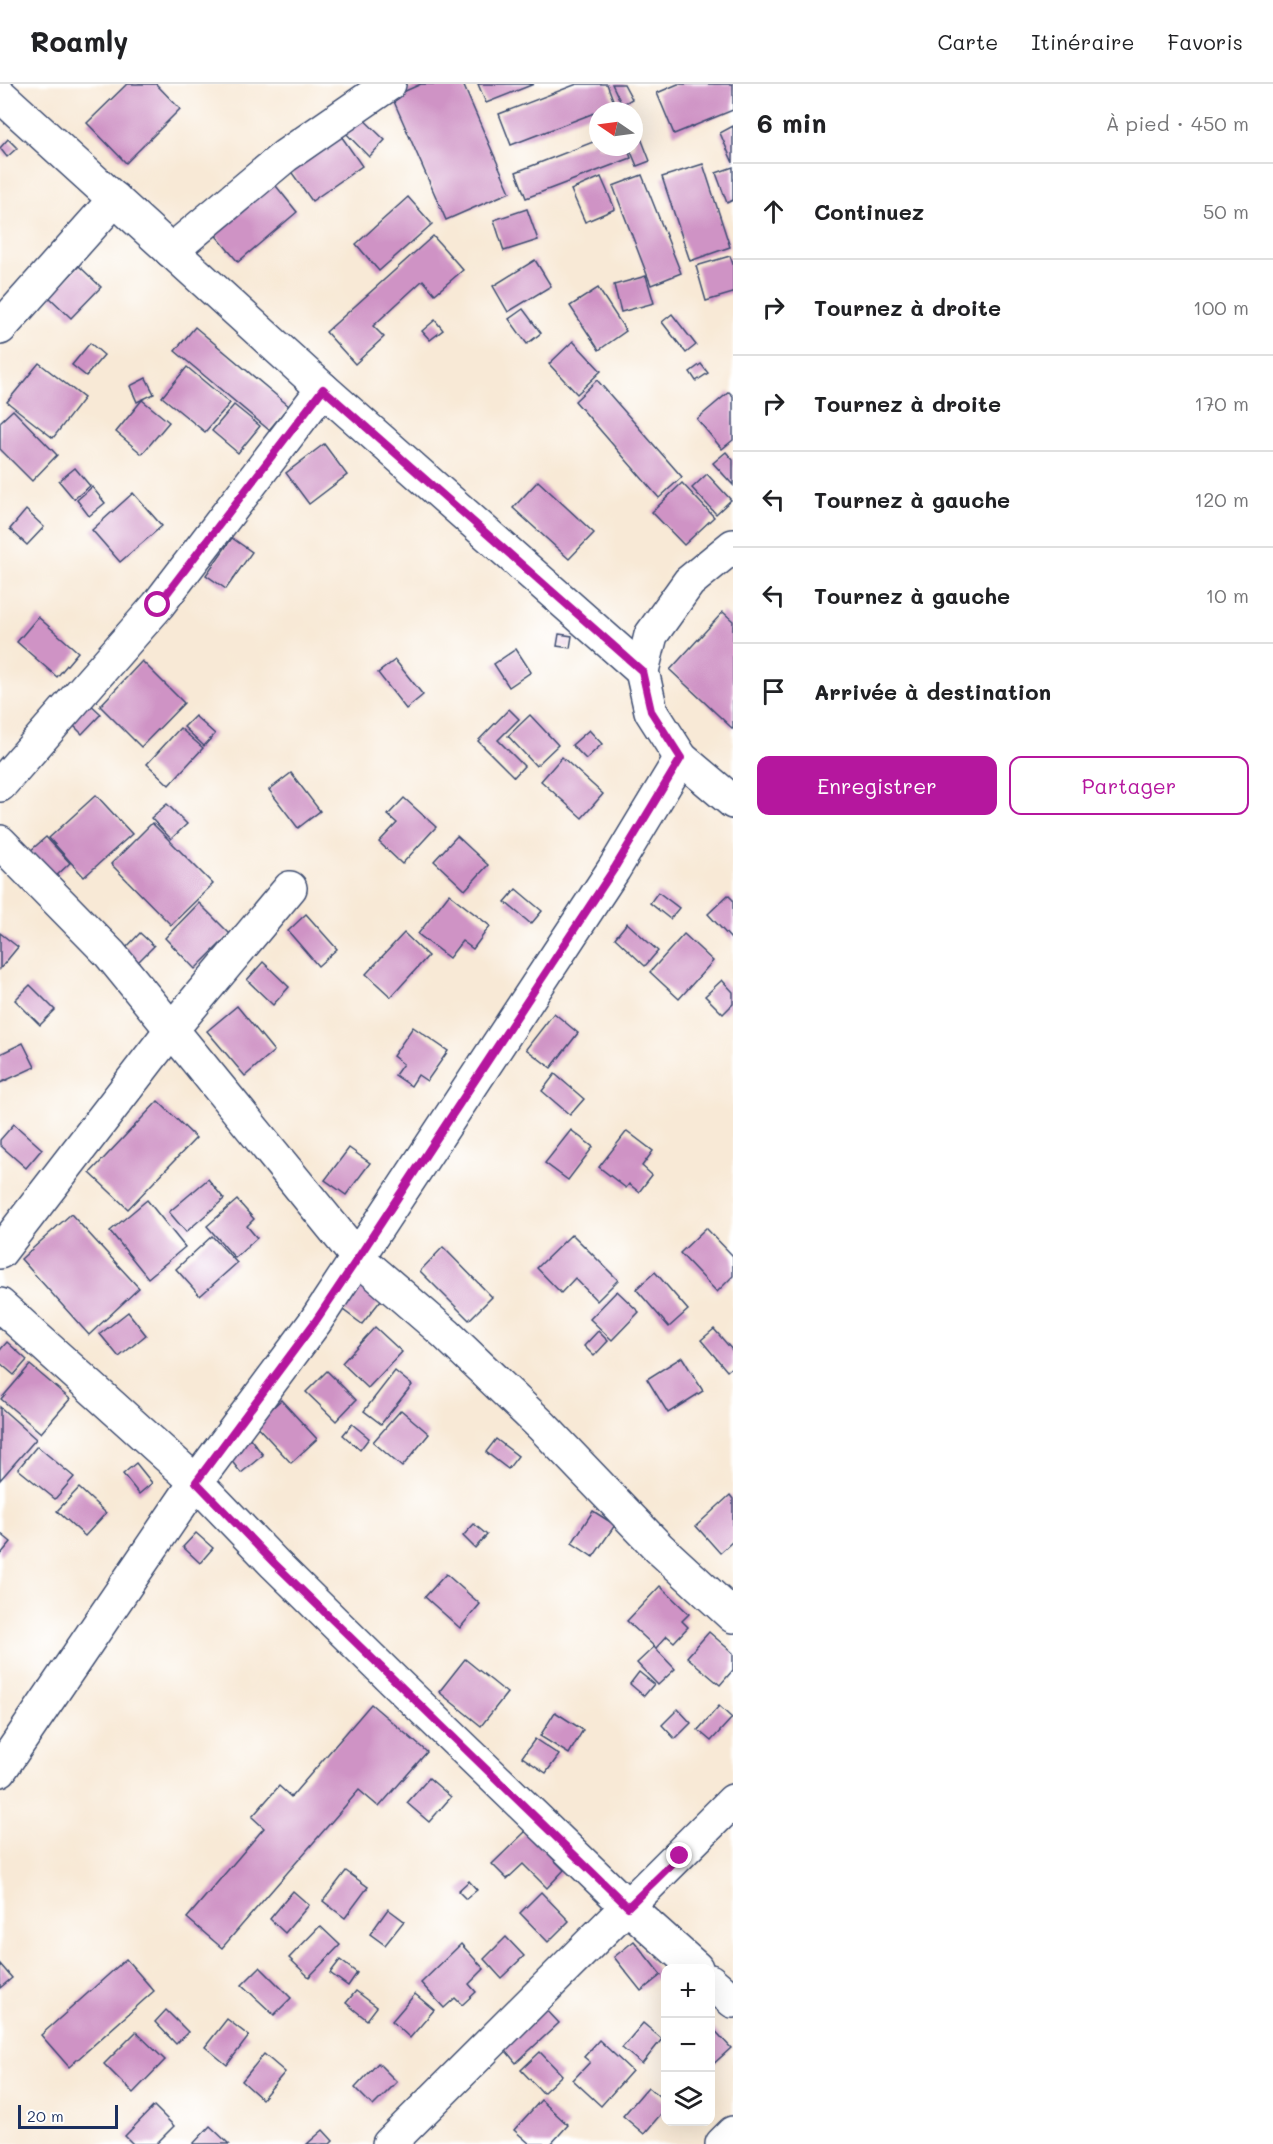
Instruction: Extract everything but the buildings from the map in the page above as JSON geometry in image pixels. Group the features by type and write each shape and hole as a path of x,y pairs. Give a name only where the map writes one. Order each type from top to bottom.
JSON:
{"street":[{"path":"171,251 285,156 377,88"},
{"path":"0,95 323,389 642,671"},
{"path":"0,328 115,200"},
{"path":"0,784 158,605 323,389"},
{"path":"733,546 689,582 651,635 642,671 651,711 681,758 733,802"},
{"path":"0,1770 196,1482 315,1322 614,869 681,758"},
{"path":"0,842 110,954 358,1258 446,1334 542,1426 659,1548 733,1617"},
{"path":"0,1252 172,1029 290,888"},
{"path":"0,1305 196,1482 275,1564 628,1907 692,1964"},
{"path":"389,2144 733,1801"},
{"path":"715,1985 733,2001"},
{"path":"722,2144 733,2133"}],"route":[{"path":"158,605 323,389 642,671 651,711 681,758 614,869 358,1258 315,1322 196,1482 275,1564 628,1907 680,1856"}]}
